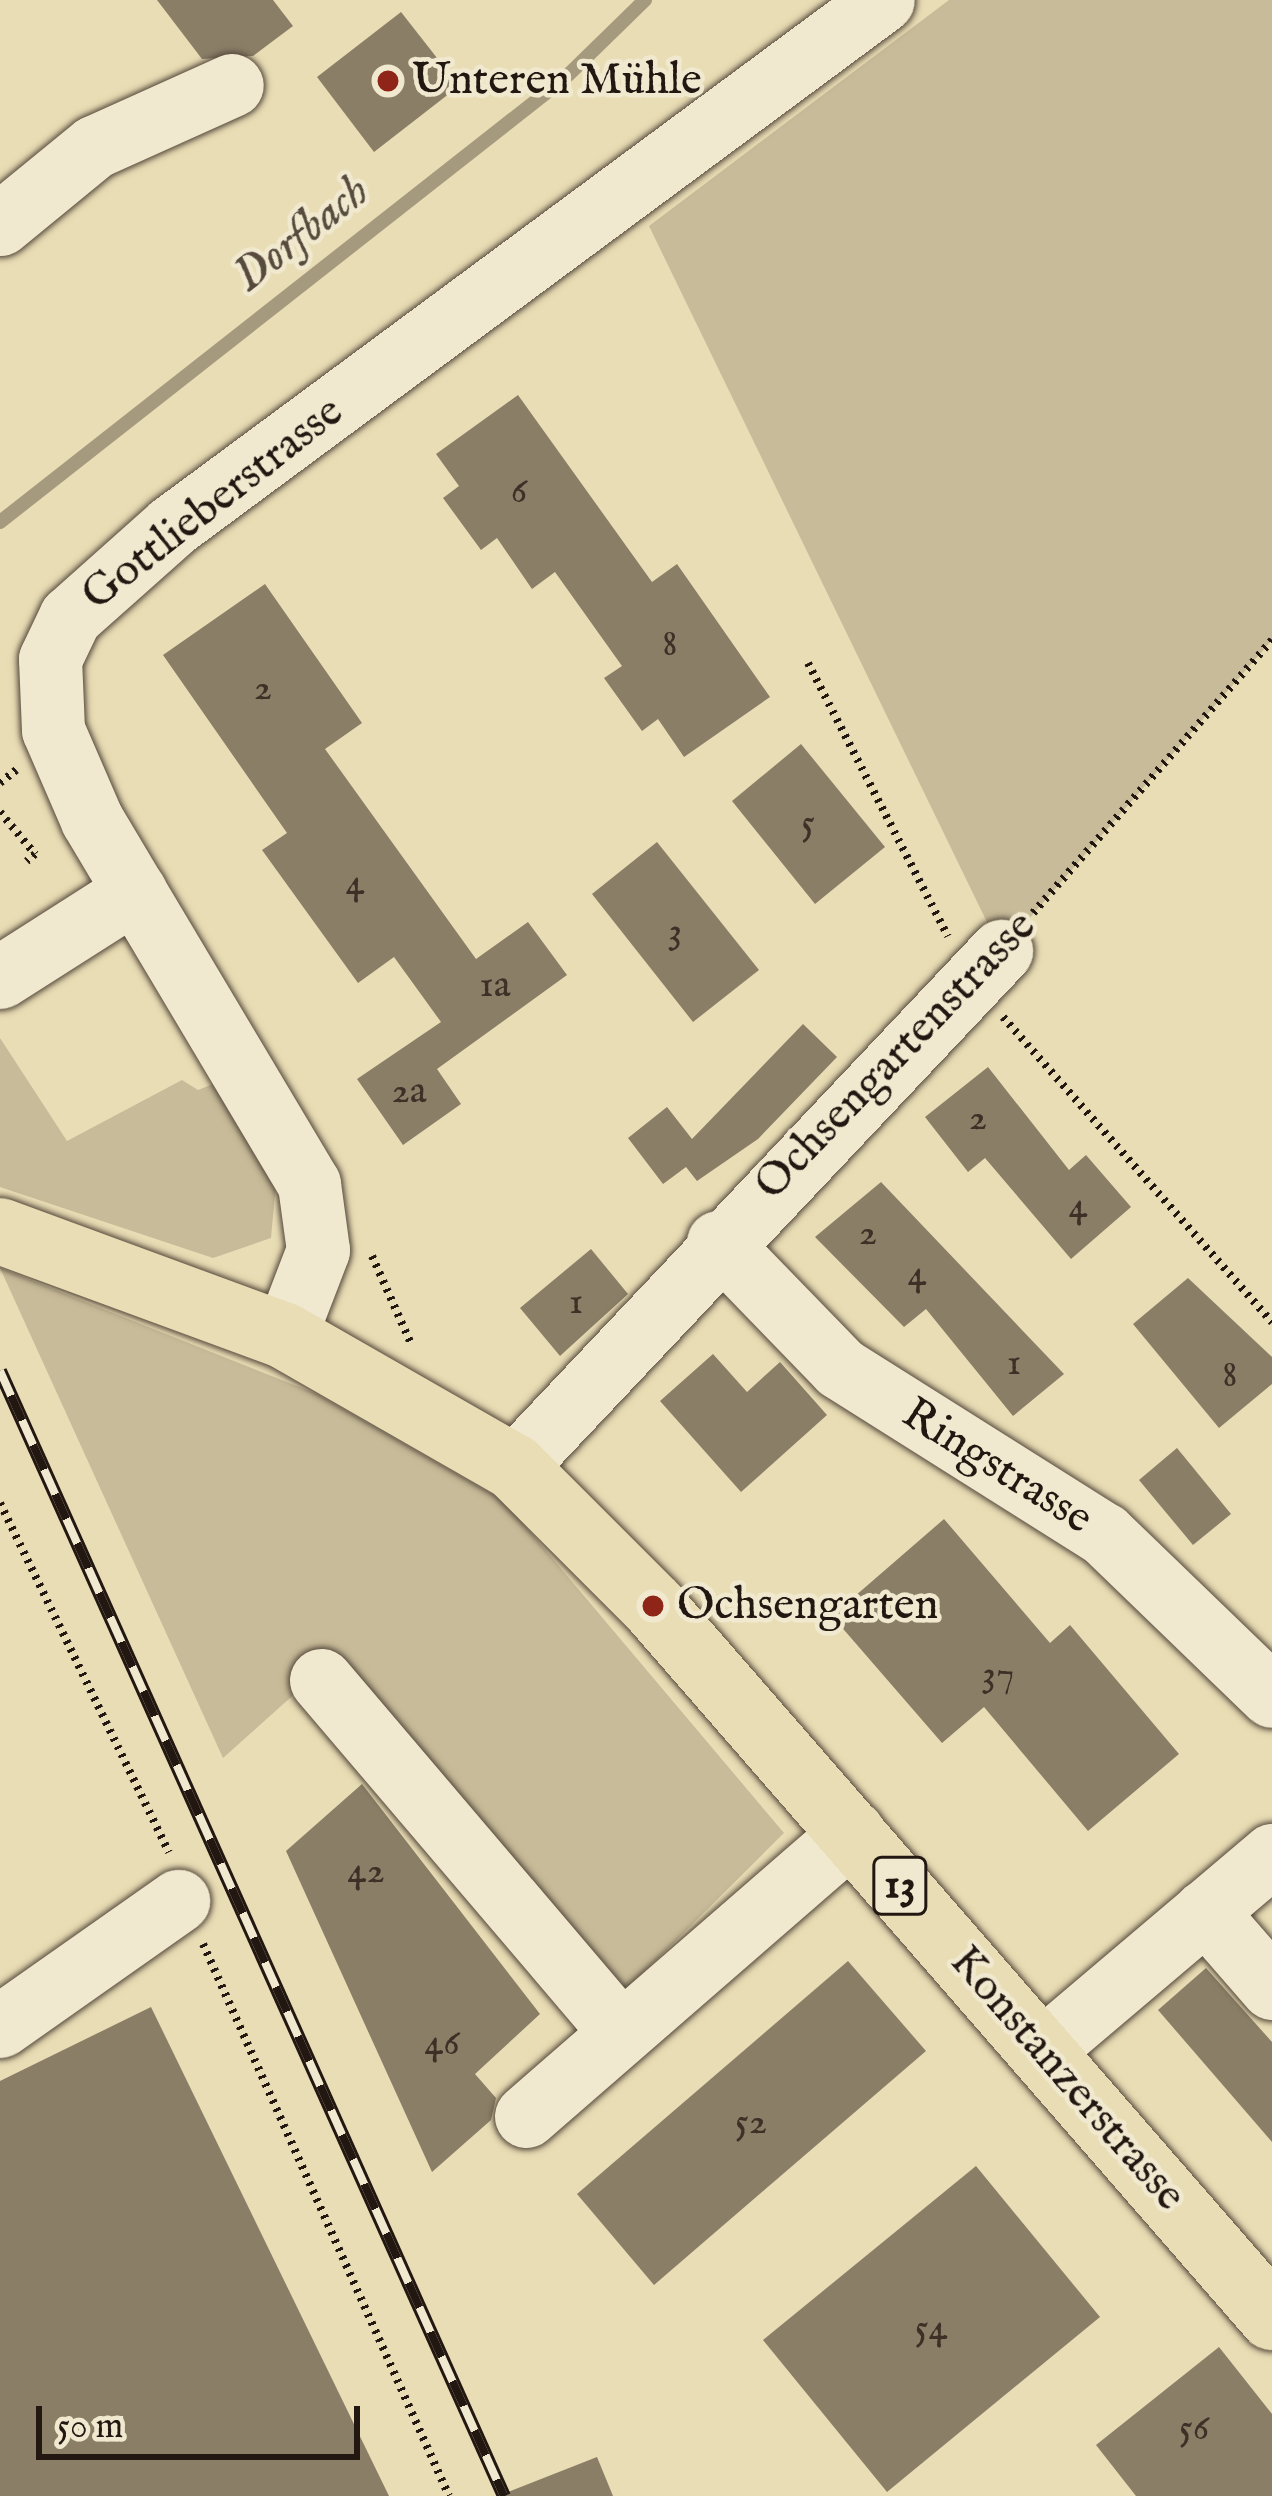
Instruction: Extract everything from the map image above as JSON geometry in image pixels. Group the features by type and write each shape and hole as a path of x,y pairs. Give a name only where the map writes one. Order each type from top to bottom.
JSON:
{"main road":[{"name":"Konstanzerstrasse","path":"0,1231 285,1336 514,1467 853,1832 1272,2318"}],"street":[{"name":"Gottlieberstrasse","path":"285,1336 340,1225 303,1172 24,698 100,586 883,0"},
{"path":"0,224 94,147 232,85"},
{"path":"0,977 135,891"},
{"name":"Ochsengartenstrasse","path":"514,1467 718,1242 986,966"},
{"name":"Ringstrasse","path":"718,1242 840,1368 1104,1534 1272,1696"},
{"path":"321,1679 621,2032"},
{"path":"526,2116 853,1832"},
{"path":"1042,2050 1272,1855"},
{"path":"0,2026 178,1901"},
{"path":"1205,1911 1272,1988"}],"path":[{"name":"Ochsengartenstrasse","path":"986,966 1272,640"},
{"path":"808,663 986,966 1272,1322"},
{"path":"0,812 34,854 27,861"},
{"path":"0,1503 168,1850 178,1901 222,1975 449,2496"}],"shaded area":[{"path":"949,0 1272,0 1272,640 1001,951 649,226"},
{"path":"0,1038 67,1141 182,1080 198,1090 223,1080 276,1183 271,1238 213,1258 0,1187"},
{"path":"0,1268 317,1394 504,1501 784,1833 623,1993 338,1655 223,1758"}],"building":[{"path":"157,0 273,0 293,26 253,56 202,59"},
{"name":"Unteren Mühle","path":"401,12 459,86 374,152 317,77"},
{"path":"518,395 652,582 677,564 770,697 684,757 658,719 642,731 604,678 622,666 555,572 532,589 497,538 481,550 443,498 459,486 436,454"},
{"path":"265,584 362,723 325,749 476,959 528,922 567,975 437,1069 461,1104 403,1145 357,1079 441,1022 394,957 358,983 262,850 287,833 163,655"},
{"path":"801,744 885,847 815,904 732,801"},
{"path":"657,842 759,970 693,1022 592,894"},
{"path":"803,1024 837,1057 758,1139 697,1181 686,1167 663,1184 628,1138 667,1107 692,1139"},
{"path":"988,1067 1069,1170 1086,1155 1131,1207 1071,1259 985,1158 968,1172 925,1117"},
{"path":"881,1182 1064,1374 1013,1416 926,1309 904,1327 815,1237"},
{"path":"591,1249 628,1294 560,1356 520,1308"},
{"path":"1188,1278 1272,1357 1272,1384 1219,1428 1133,1324"},
{"path":"713,1354 747,1392 780,1362 827,1415 741,1492 660,1401"},
{"path":"1177,1448 1231,1514 1193,1545 1139,1480"},
{"path":"944,1519 1050,1643 1070,1625 1179,1754 1088,1831 984,1707 942,1743 832,1616"},
{"path":"362,1784 540,2014 475,2074 496,2098 491,2120 432,2172 286,1851"},
{"path":"848,1961 926,2051 654,2285 577,2194"},
{"path":"1206,1968 1272,2042 1272,2142 1158,2010"},
{"path":"151,2007 389,2496 0,2496 0,2081"},
{"path":"976,2166 1100,2317 887,2492 763,2340"},
{"path":"1219,2347 1272,2414 1272,2496 1136,2496 1096,2445"},
{"path":"597,2457 613,2496 503,2494"}],"waterway":[{"name":"Dorfbach","path":"0,522 565,78 645,0"}],"railway":[{"path":"0,1371 504,2496"}],"place":[{"name":"Unteren Mühle","path":"388,81"},
{"name":"Ochsengarten","path":"653,1606"}]}
